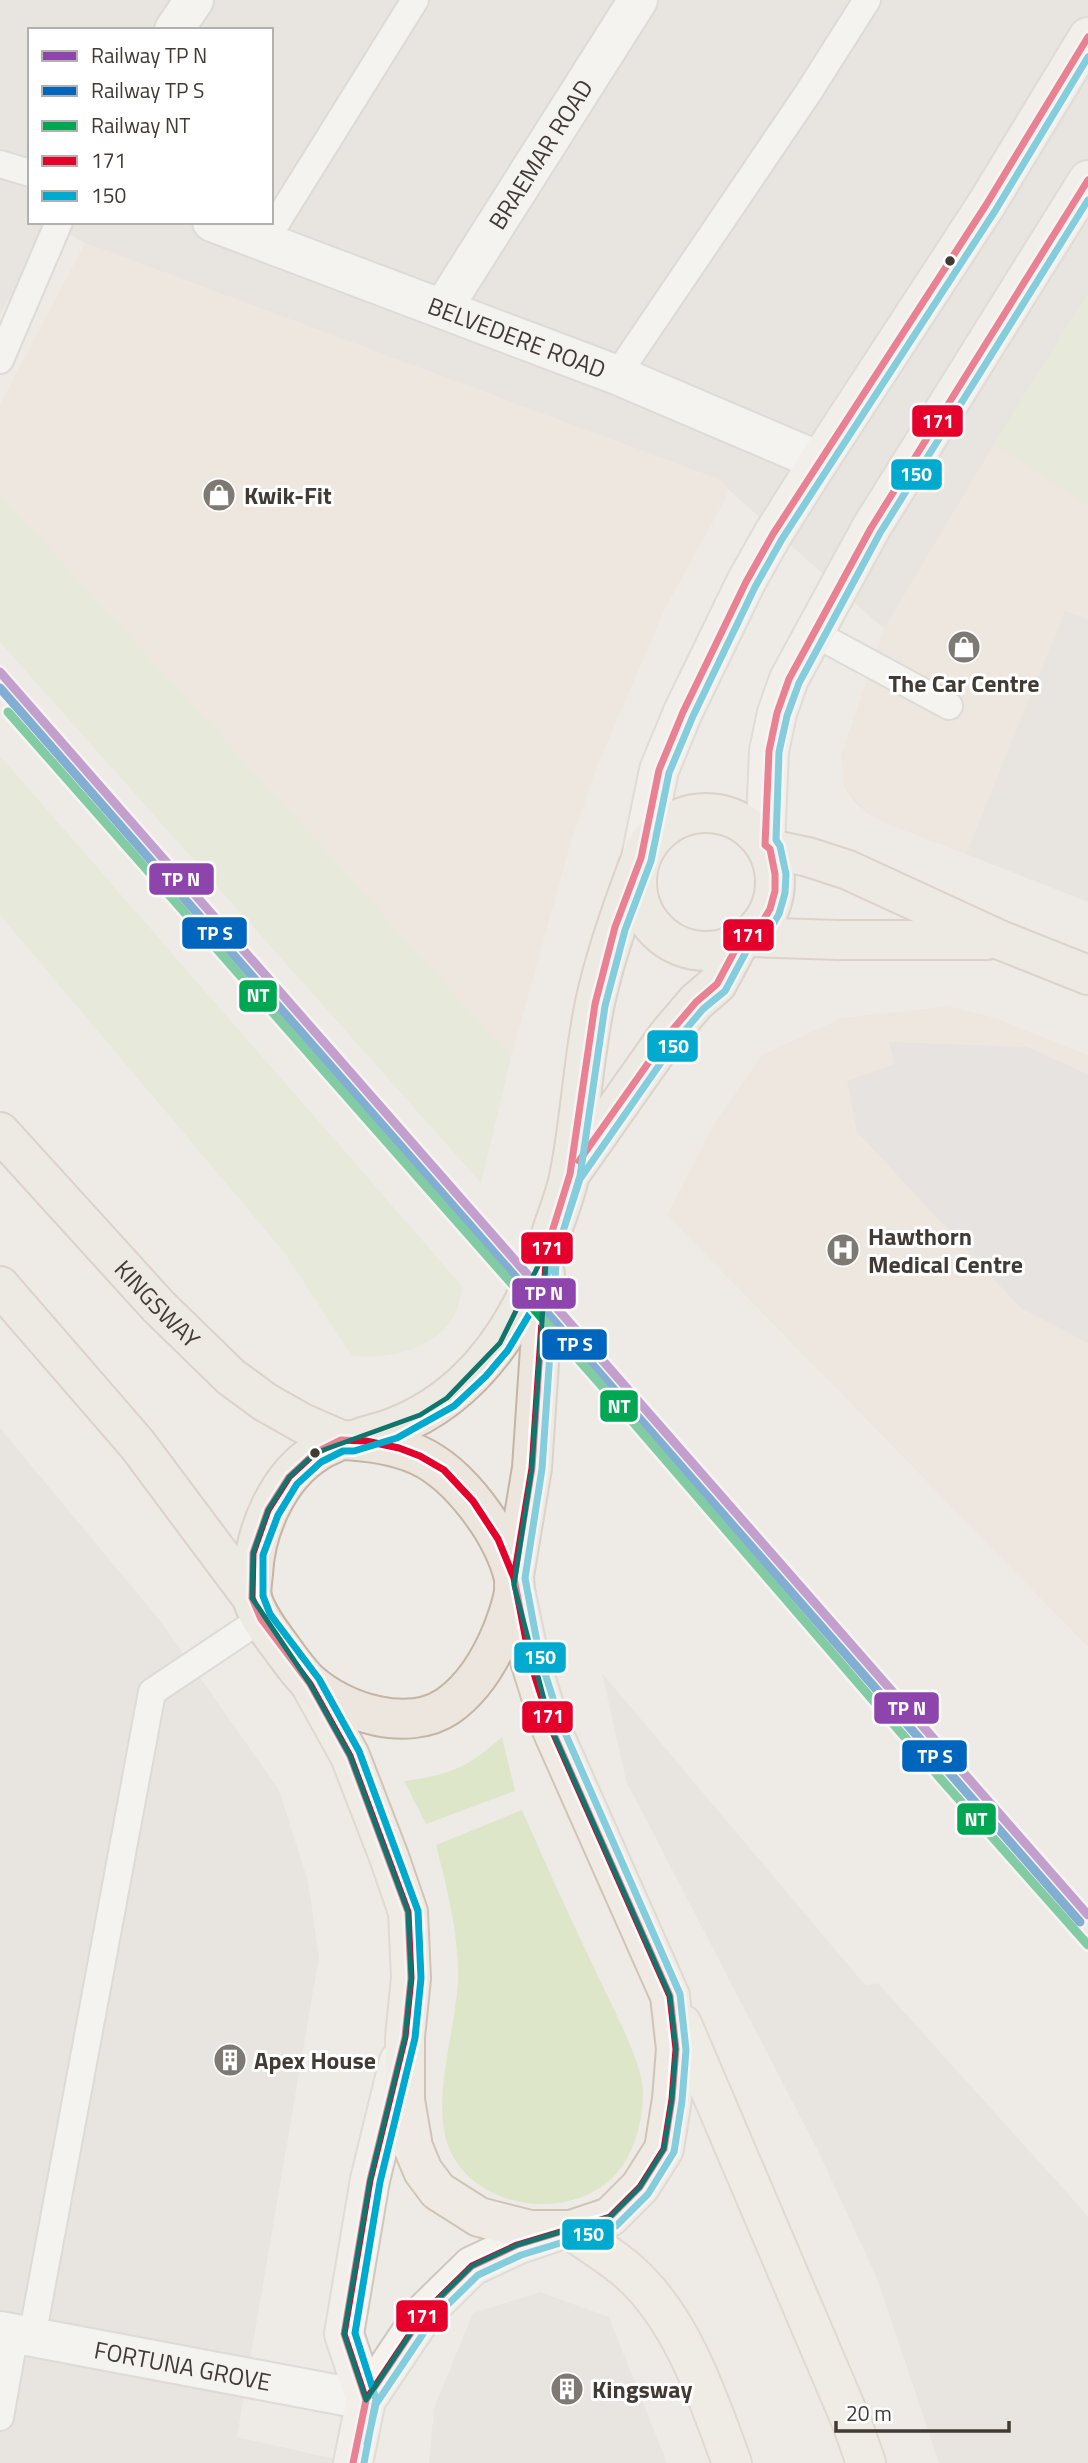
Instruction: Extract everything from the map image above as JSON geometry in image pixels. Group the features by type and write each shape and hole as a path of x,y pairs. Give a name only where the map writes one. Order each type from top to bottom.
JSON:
{"highway":[{"path":"256,1609 254,1553 268,1510 289,1477 315,1453 346,1440 393,1428 447,1398 480,1368 500,1343 527,1298 547,1248 570,1174 595,1004 615,927 640,862 657,833 674,820 694,813 714,813 734,818 752,830 767,847 775,874 775,891 770,909 761,924 744,940 717,985 696,1002 668,1035 570,1174"},
{"path":"767,847 848,870 1000,940 1088,975"},
{"path":"640,862 636,884 645,916 653,928 670,941 688,949 706,952 723,950 744,940 1000,940"},
{"name":"KINGSWAY","path":"0,1132 159,1307 231,1377 265,1402 302,1423 346,1440 399,1448 420,1456 444,1471 473,1501 498,1539 514,1582"},
{"path":"0,1286 137,1444 310,1684 367,1714 398,1719 425,1716 447,1706 466,1690 494,1651 508,1616 532,1468 547,1248"}],"main road":[{"path":"640,862 659,770 683,712 746,582 819,460 986,205 1088,37"},
{"path":"767,847 769,751 777,713 789,679 887,501 1088,180"},
{"path":"514,1582 530,1661 552,1730 670,1996 852,2423 866,2463"},
{"path":"310,1684 350,1756 390,1857 408,1912 411,1978 405,2037 405,2100 413,2147 423,2171 438,2191 479,2217 530,2230 563,2231 628,2270 660,2305 704,2388 732,2463"},
{"path":"354,2463 366,2400 425,2312 472,2266 517,2245 610,2217 640,2187 664,2149 672,2099 676,2049 670,1996"},
{"path":"366,2400 344,2334 370,2180 405,2037"}],"street":[{"path":"175,28 194,0"},
{"name":"BRAEMAR ROAD","path":"443,308 638,0"},
{"name":"BELVEDERE ROAD","path":"218,224 618,375 819,460"},
{"name":"FORTUNA GROVE","path":"16,2334 366,2400"}],"lane":[{"path":"265,241 415,0"},
{"path":"618,375 808,93 867,0"},
{"path":"0,164 28,172"},
{"path":"0,360 58,224"},
{"path":"813,632 949,706"},
{"path":"0,2417 152,1692 256,1609"}],"highlighted area":[{"path":"547,1248 532,1468 514,1585 552,1730 670,1996 676,2049 672,2099 664,2149 640,2187 610,2217 517,2245 472,2266 425,2312 366,2400 344,2334 370,2180 405,2037 411,1978 408,1912 350,1756 310,1684 252,1598 253,1553 268,1510 289,1477 315,1453 420,1415 447,1398 500,1343"}],"shaded area":[{"path":"0,0 1088,0 1088,294 994,444 1088,506 1088,902 881,821 854,801 844,787 842,754 884,629 720,480 85,243 51,224 273,224 273,28 28,28 28,209 0,200"},
{"path":"0,200 28,209 28,224 51,224 0,315"},
{"path":"85,243 720,480 728,489 726,498 666,607 598,764 571,842 511,1058 0,494 0,404"},
{"name":"The Car Centre","path":"994,444 1088,506 1088,619 1065,611 966,854 867,813 844,787 842,754 884,629"},
{"path":"950,1006 998,1019 1088,1055 1088,1647 667,1215 714,1124 762,1055 841,1018"},
{"path":"889,1042 1027,1047 1088,1074 1088,1343 1021,1308 857,1132 847,1081 894,1064"},
{"path":"0,1428 162,1623 279,1790 308,1881 319,1957 237,2437 352,2463 0,2463"},
{"path":"602,1673 866,1986 878,1983 1088,2216 1088,2463 939,2463 878,2281 819,2153 626,1781"},
{"path":"540,2292 609,2317 667,2463 429,2463 434,2408 473,2313"}],"green space":[{"path":"1088,294 1088,506 994,444"},
{"path":"0,494 511,1058 481,1183 0,642"},
{"path":"0,756 463,1287 455,1314 436,1336 424,1344 396,1354 352,1356 284,1252 0,915"},
{"path":"502,1737 515,1791 426,1824 404,1781 446,1773 468,1763"},
{"path":"522,1810 625,2033 638,2066 643,2092 633,2147 622,2167 596,2190 574,2200 550,2204 525,2203 501,2196 479,2185 462,2169 449,2148 442,2109 458,1963 452,1912 436,1845"}],"transit line":[{"name":"171","path":"514,1578 532,1468 547,1248 570,1174 595,1004 615,927 641,858 659,770 683,712 746,582 773,534 986,205 1088,37"},
{"name":"150","path":"364,2463 376,2399 355,2333 380,2182 415,2038 421,1978 418,1911 359,1751 319,1679 270,1614 263,1596 263,1555 278,1515 297,1484 321,1462 343,1451 354,1451 397,1438 454,1406 486,1376 508,1350 536,1303 557,1251 580,1176 605,1006 625,930 651,861 669,773 693,716 755,587 782,539 995,211 1088,57"},
{"name":"171","path":"579,1161 668,1035 696,1002 717,984 739,943 761,924 770,909 775,891 775,874 770,849 765,845 769,751 777,713 789,679 871,528 1088,180"},
{"name":"150","path":"367,2444 376,2404 433,2319 478,2275 521,2255 616,2226 648,2194 674,2152 686,2050 680,1994 562,1726 540,1658 525,1578 542,1469 557,1250 580,1179 676,1041 703,1009 725,991 747,950 769,931 779,914 785,893 786,874 780,846 776,840 779,752 787,716 799,683 880,533 1088,200"},
{"path":"0,672 1088,1915"},
{"path":"0,688 1080,1922"},
{"name":"171","path":"341,1440 366,1441 399,1448 444,1470 473,1501 498,1539 514,1578 530,1661 552,1730 670,1996 676,2049 664,2149 640,2187 610,2217 517,2245 472,2266 425,2312 366,2400 344,2334 370,2180 405,2037 411,1978 408,1912 350,1756 310,1684 261,1619 252,1598 253,1553 268,1510 289,1477 315,1453 341,1440"},
{"name":"171","path":"353,2463 366,2400"}],"rail line":[{"name":"NT","path":"8,712 601,1385 1088,1945"}],"place":[{"name":"Kwik-Fit","path":"219,495"},
{"name":"The Car Centre","path":"964,647"},
{"name":"Hawthorn Medical Centre","path":"843,1250"},
{"name":"Apex House","path":"230,2060"},
{"name":"Kingsway","path":"567,2389"}]}
